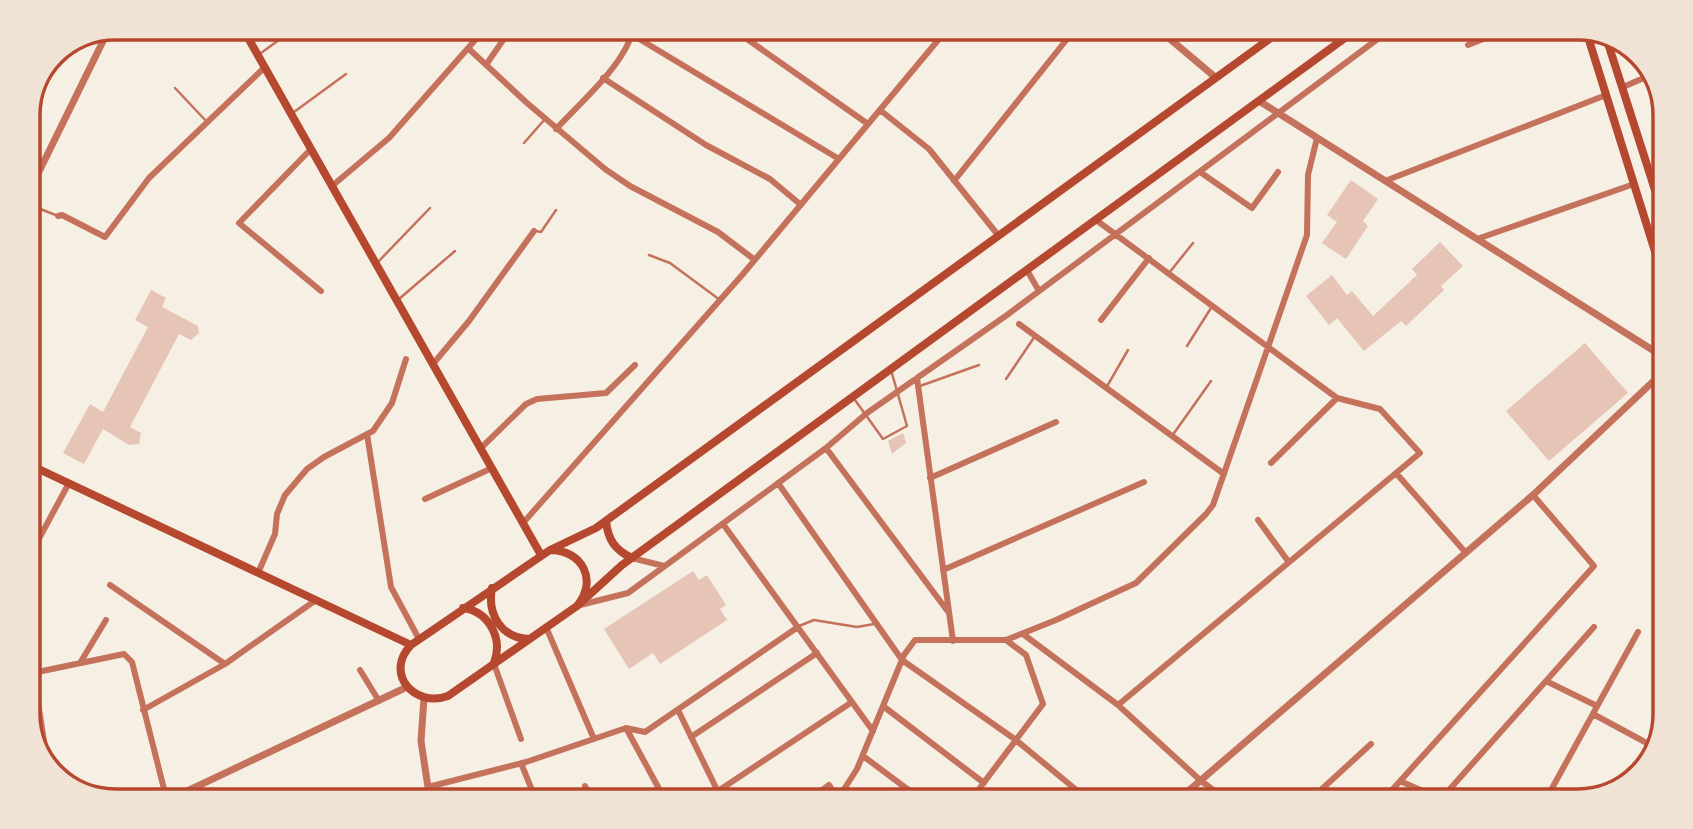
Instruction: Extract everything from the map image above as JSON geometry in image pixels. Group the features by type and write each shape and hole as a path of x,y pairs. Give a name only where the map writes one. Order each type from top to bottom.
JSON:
{"main road":[{"path":"250,40 541,555"},
{"path":"1268,40 606,521 541,555 411,645 401,661 400,672 407,687 424,698 438,699 448,696 577,606 632,558 1028,272 1342,40"},
{"path":"1589,41 1653,247"},
{"path":"1610,47 1653,183"},
{"path":"40,470 411,645"},
{"path":"606,521 608,535 614,546 632,558"},
{"path":"550,550 570,553 585,568 587,588 577,606"},
{"path":"492,588 490,604 498,623 514,637 530,639"},
{"path":"463,608 480,613 492,626 498,646 494,664"}],"street":[{"path":"332,186 389,138 476,40"},
{"path":"486,65 503,40"},
{"path":"556,129 603,78 627,40"},
{"path":"644,40 839,159"},
{"path":"748,40 868,124"},
{"path":"523,523 755,260 938,40"},
{"path":"954,181 1066,40"},
{"path":"1171,40 1215,77"},
{"path":"577,606 628,593 826,448 867,413 1039,291 1378,40"},
{"path":"1468,45 1480,40"},
{"path":"40,170 103,42"},
{"path":"469,48 556,129 630,187 718,232 755,260"},
{"path":"58,216 62,215 105,237 149,178 265,67"},
{"path":"603,78 706,145 770,179 801,205"},
{"path":"1623,87 1643,78"},
{"path":"1385,181 1606,95"},
{"path":"1259,101 1653,351"},
{"path":"880,110 929,149 998,235"},
{"path":"843,789 863,756 902,660 915,640 1006,640 1136,583 1213,505 1307,235 1310,205 1308,175 1317,138"},
{"path":"311,149 239,223 321,291"},
{"path":"1200,172 1252,208 1278,172"},
{"path":"1477,239 1634,184"},
{"path":"1096,220 1337,398 1380,409 1420,453 1118,705"},
{"path":"433,364 469,321 534,231"},
{"path":"1101,320 1149,258"},
{"path":"1028,272 1039,291"},
{"path":"1019,324 1224,474"},
{"path":"258,573 275,534 277,514 285,495 315,463 345,443 367,434 382,421 392,403 406,359"},
{"path":"481,448 526,404 537,399 606,393 635,365"},
{"path":"917,378 953,641"},
{"path":"1190,789 1532,495 1653,382"},
{"path":"1271,463 1337,398"},
{"path":"930,478 1056,422"},
{"path":"367,434 391,587 419,639"},
{"path":"826,448 949,613"},
{"path":"425,499 492,468"},
{"path":"1396,473 1466,553"},
{"path":"943,570 1143,482"},
{"path":"40,537 69,483"},
{"path":"778,483 902,660 1016,740 1075,789"},
{"path":"1393,789 1594,566 1532,495"},
{"path":"1258,520 1288,561"},
{"path":"723,524 873,731"},
{"path":"632,558 665,566"},
{"path":"110,585 225,664"},
{"path":"143,710 225,664 316,600"},
{"path":"80,663 106,620"},
{"path":"546,627 594,739"},
{"path":"436,789 626,728 645,732 798,627"},
{"path":"1450,789 1594,627"},
{"path":"1552,789 1638,632"},
{"path":"1023,634 1118,705 1212,789"},
{"path":"979,789 1043,704 1026,655 1006,640"},
{"path":"691,737 817,653"},
{"path":"40,672 124,654 132,662 164,789"},
{"path":"494,664 521,739"},
{"path":"360,670 379,701"},
{"path":"1546,681 1597,706"},
{"path":"192,789 407,687"},
{"path":"424,698 421,741 429,789"},
{"path":"726,789 852,702"},
{"path":"883,706 984,783"},
{"path":"678,710 717,789"},
{"path":"1593,714 1647,743"},
{"path":"626,728 659,789"},
{"path":"1322,789 1371,744"},
{"path":"863,756 907,789"},
{"path":"522,763 532,789"},
{"path":"1400,781 1418,789"}],"lane":[{"path":"258,54 278,40"},
{"path":"292,114 346,74"},
{"path":"175,88 207,122"},
{"path":"524,143 545,119"},
{"path":"376,264 430,208"},
{"path":"40,209 58,216"},
{"path":"534,231 541,232 556,210"},
{"path":"1170,274 1193,243"},
{"path":"397,300 456,251"},
{"path":"649,255 670,263 720,300"},
{"path":"1187,346 1213,305"},
{"path":"1006,379 1035,336"},
{"path":"1106,388 1128,350"},
{"path":"917,387 979,365"},
{"path":"852,397 867,413 883,439 907,426 891,370"},
{"path":"1172,436 1211,381"},
{"path":"798,627 814,620 857,627 877,624"}],"building":[{"path":"1351,180 1378,199 1363,221 1368,226 1346,259 1322,243 1337,222 1327,215"},
{"path":"1440,242 1463,266 1441,286 1444,290 1406,326 1401,321 1364,351 1337,318 1329,325 1306,296 1332,275 1347,295 1352,291 1373,316 1417,275 1412,269"},
{"path":"151,290 166,298 162,307 198,326 199,333 191,340 179,334 130,427 141,433 139,444 129,445 103,429 84,464 63,453 90,404 103,412 148,327 135,320"},
{"path":"1585,343 1628,393 1549,461 1506,411"},
{"path":"903,433 906,443 892,454 888,441"},
{"path":"693,571 699,580 707,575 726,605 720,609 727,620 660,664 653,653 629,669 604,629"}]}
